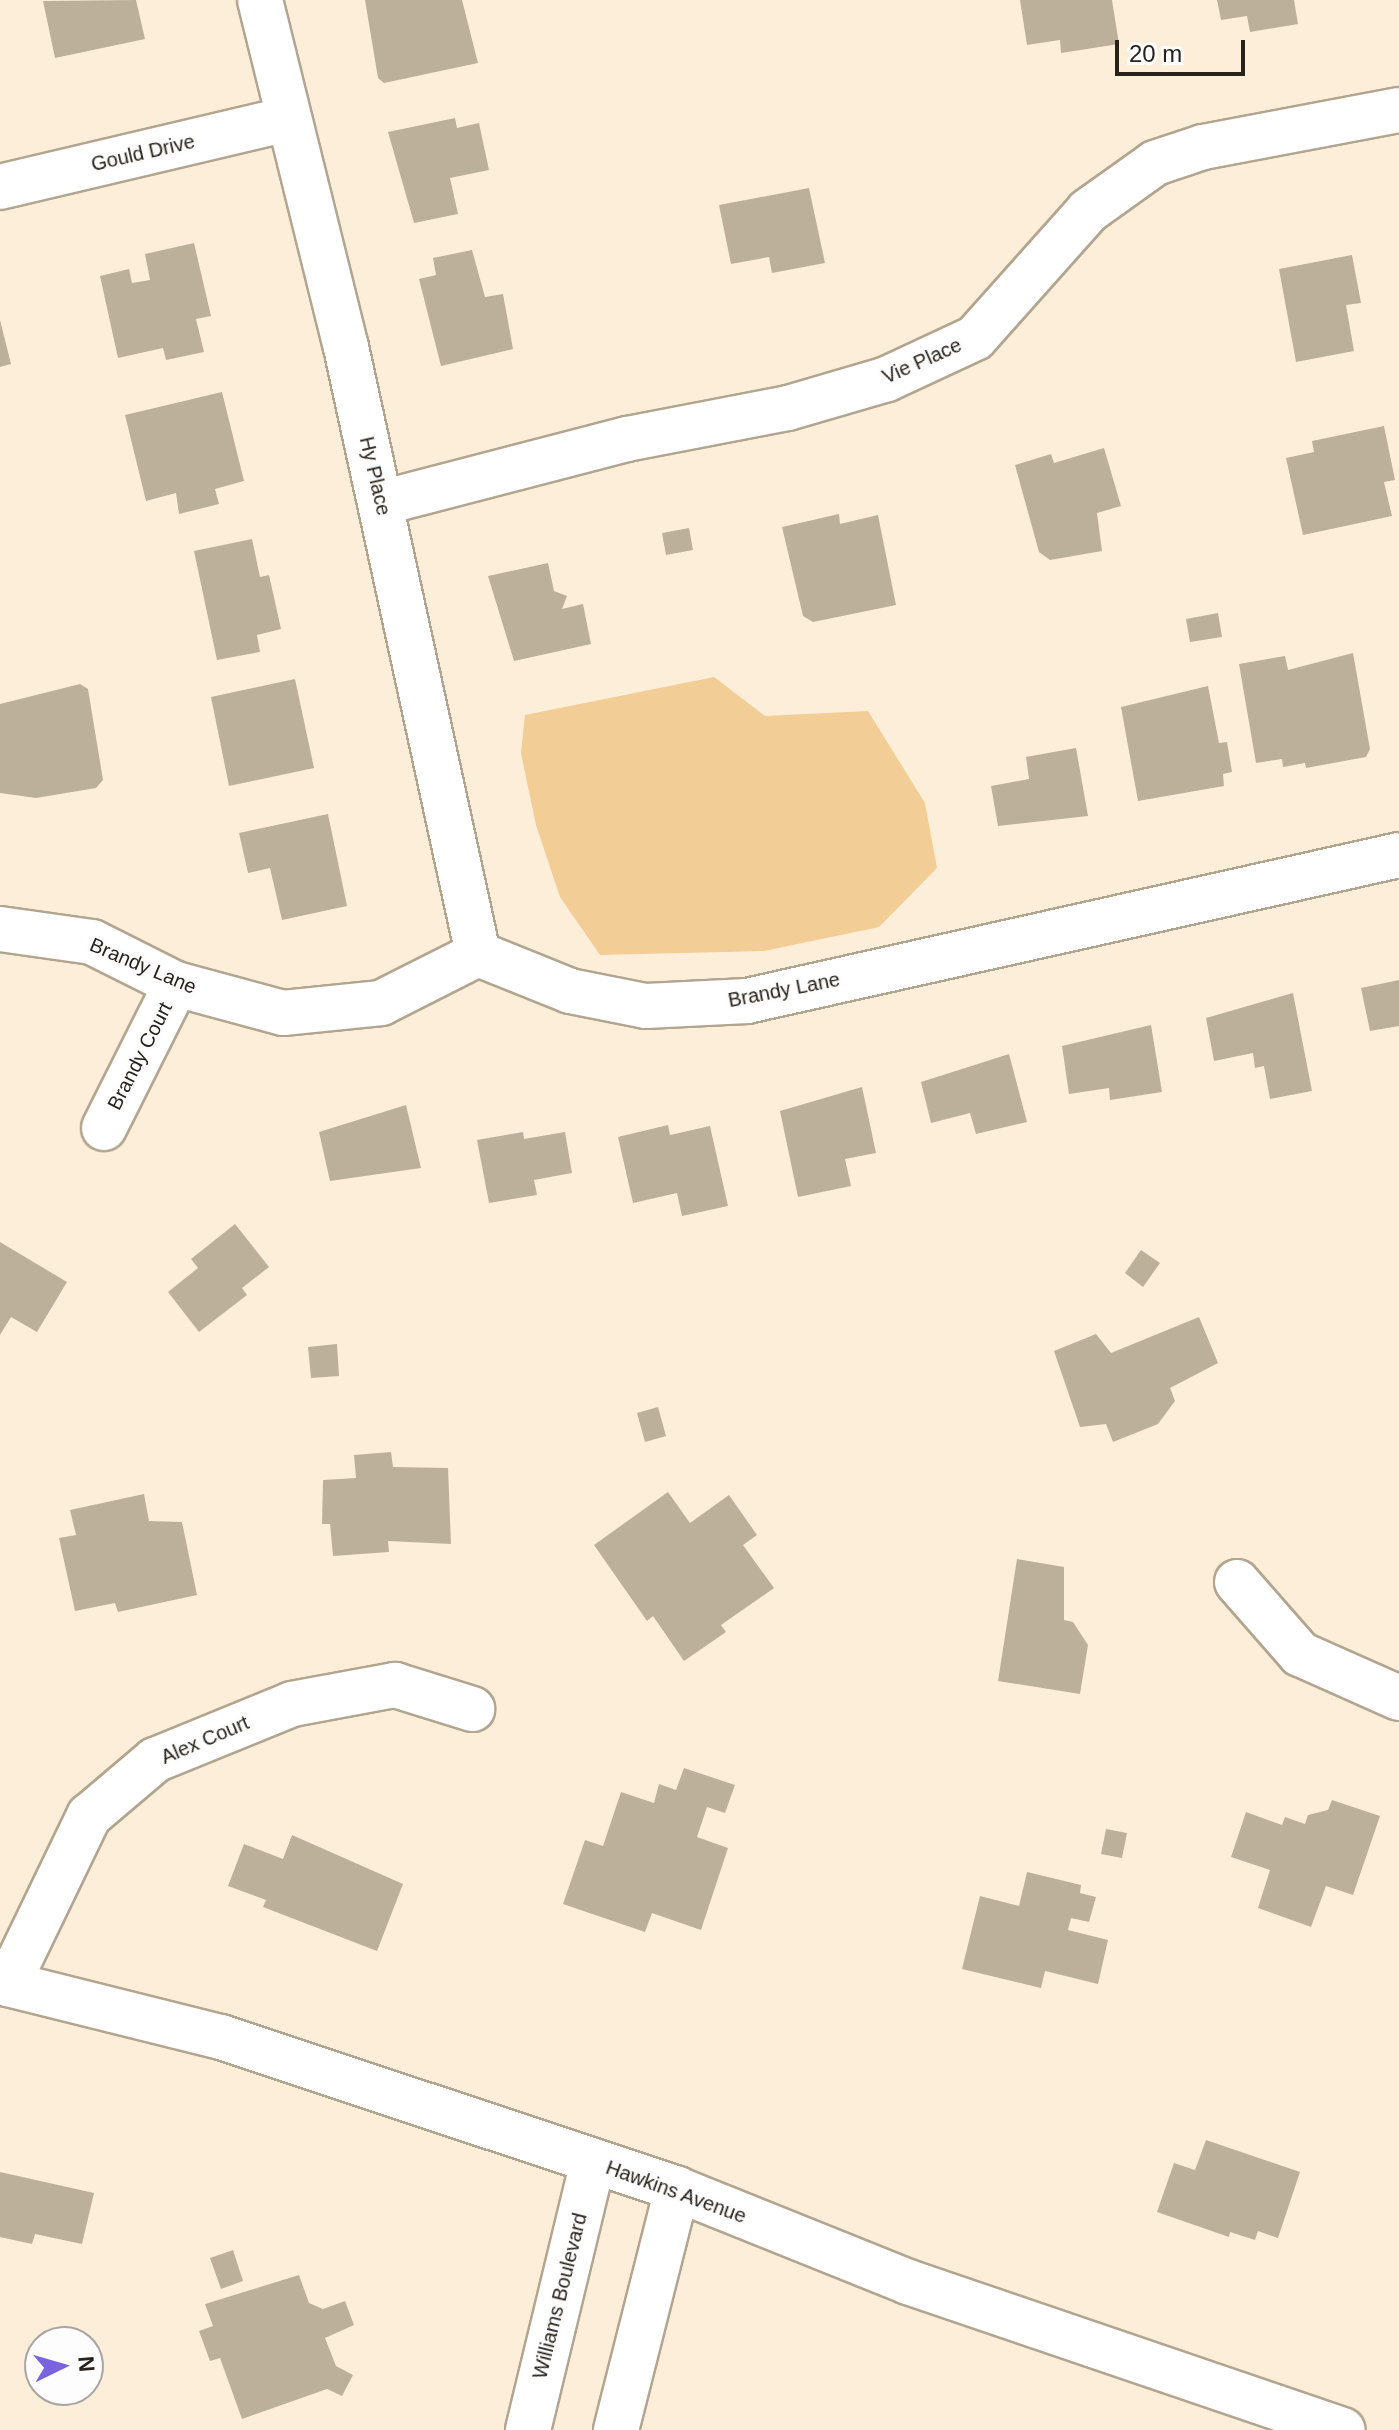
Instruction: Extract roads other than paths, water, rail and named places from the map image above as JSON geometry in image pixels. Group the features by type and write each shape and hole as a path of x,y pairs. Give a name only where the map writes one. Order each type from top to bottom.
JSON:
{"street":[{"name":"Hy Place","path":"260,0 381,503 478,954"},
{"name":"Vie Place","path":"381,503 627,439 788,408 887,379 975,338 1088,211 1155,163 1203,147 1399,110"},
{"name":"Gould Drive","path":"0,187 287,119"},
{"name":"Brandy Lane","path":"0,929 92,942 176,984 283,1013 336,1012 421,988 478,954 570,991 646,1006 747,1001 1399,855"},
{"name":"Brandy Court","path":"104,1128 176,984"},
{"path":"1237,1582 1300,1654 1399,1698"},
{"name":"Alex Court","path":"4,1983 89,1816 155,1760 292,1704 395,1685 472,1709"},
{"name":"Hawkins Avenue","path":"4,1983 221,2037 677,2189 908,2282 1343,2430"},
{"name":"Williams Boulevard","path":"528,2430 593,2161"},
{"path":"616,2430 677,2189"}]}
